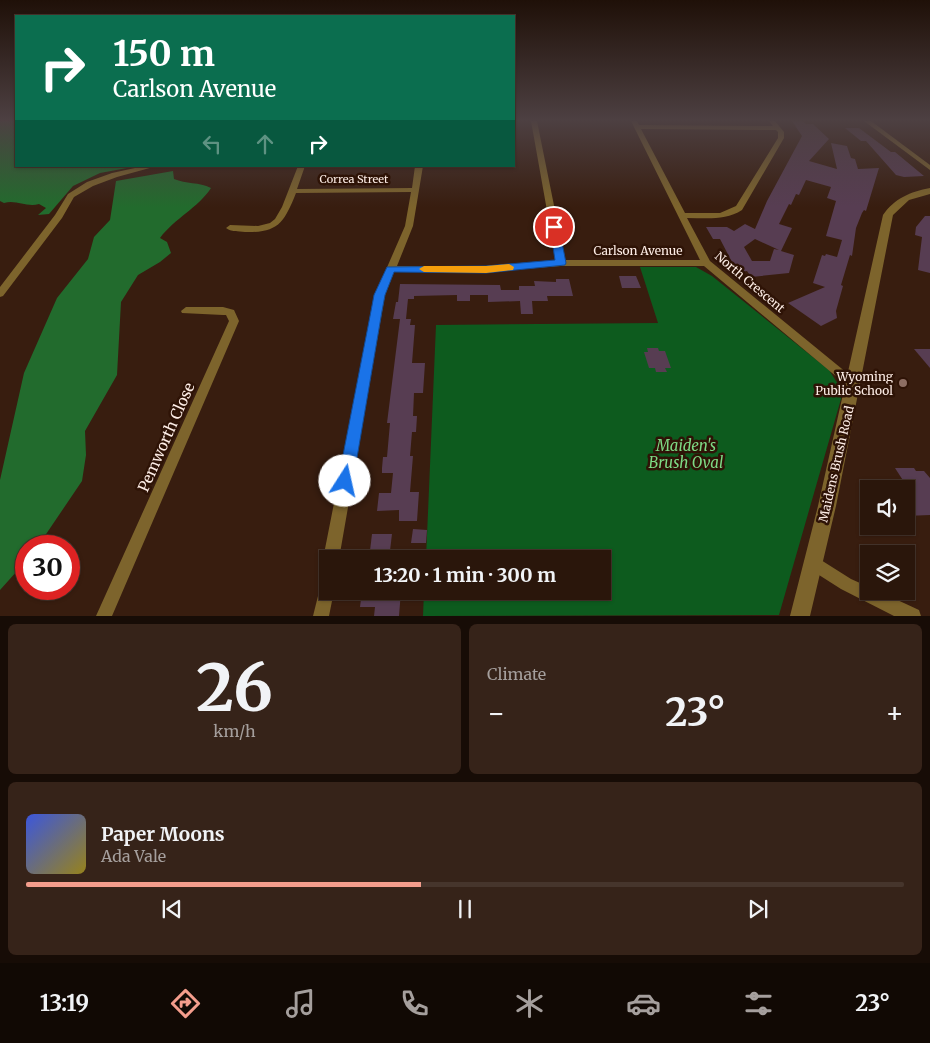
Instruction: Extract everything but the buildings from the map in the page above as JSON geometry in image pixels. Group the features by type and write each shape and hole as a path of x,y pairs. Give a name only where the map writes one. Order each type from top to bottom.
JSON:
{"street":[{"path":"539,150 561,263"},
{"name":"North Crescent","path":"649,150 706,263 854,384"},
{"path":"682,216 723,215 734,212 739,208 774,150"},
{"path":"906,150 930,168"},
{"path":"0,294 59,216 71,196 90,184 115,175 150,167"},
{"path":"230,228 254,229 272,226 280,218 302,167"},
{"path":"334,550 380,295 409,226 419,167"},
{"name":"Correa Street","path":"291,191 416,190"},
{"name":"Maidens Brush Road","path":"800,616 854,384 888,215 898,202 912,195 930,191"},
{"name":"Carlson Avenue","path":"390,269 486,269 561,263 706,263"},
{"name":"Pemworth Close","path":"104,616 234,321 230,313 223,311 186,311"},
{"path":"813,564 846,584 913,616"},
{"path":"321,616 324,600"}],"green space":[{"path":"0,150 15,150 15,167 133,167 100,173 73,186 49,214 38,215 46,208 39,204 4,203 0,201"},
{"path":"173,171 174,179 211,188 200,201 160,238 167,242 171,253 138,275 121,302 117,375 85,431 86,455 82,481 45,535 15,535 15,573 0,590 0,480 24,373 57,298 88,259 94,237 110,220 116,181"},
{"name":"Maiden's Brush Oval","path":"640,267 696,267 712,276 829,370 843,392 779,615 423,616 424,600 611,600 611,550 426,550 436,325 658,323"}],"slow traffic":[{"path":"424,269 509,267"}],"place":[{"name":"Wyoming Public School","path":"903,383"}],"route":[{"path":"345,481 376,311 390,269 486,269 561,263 554,227"}]}
